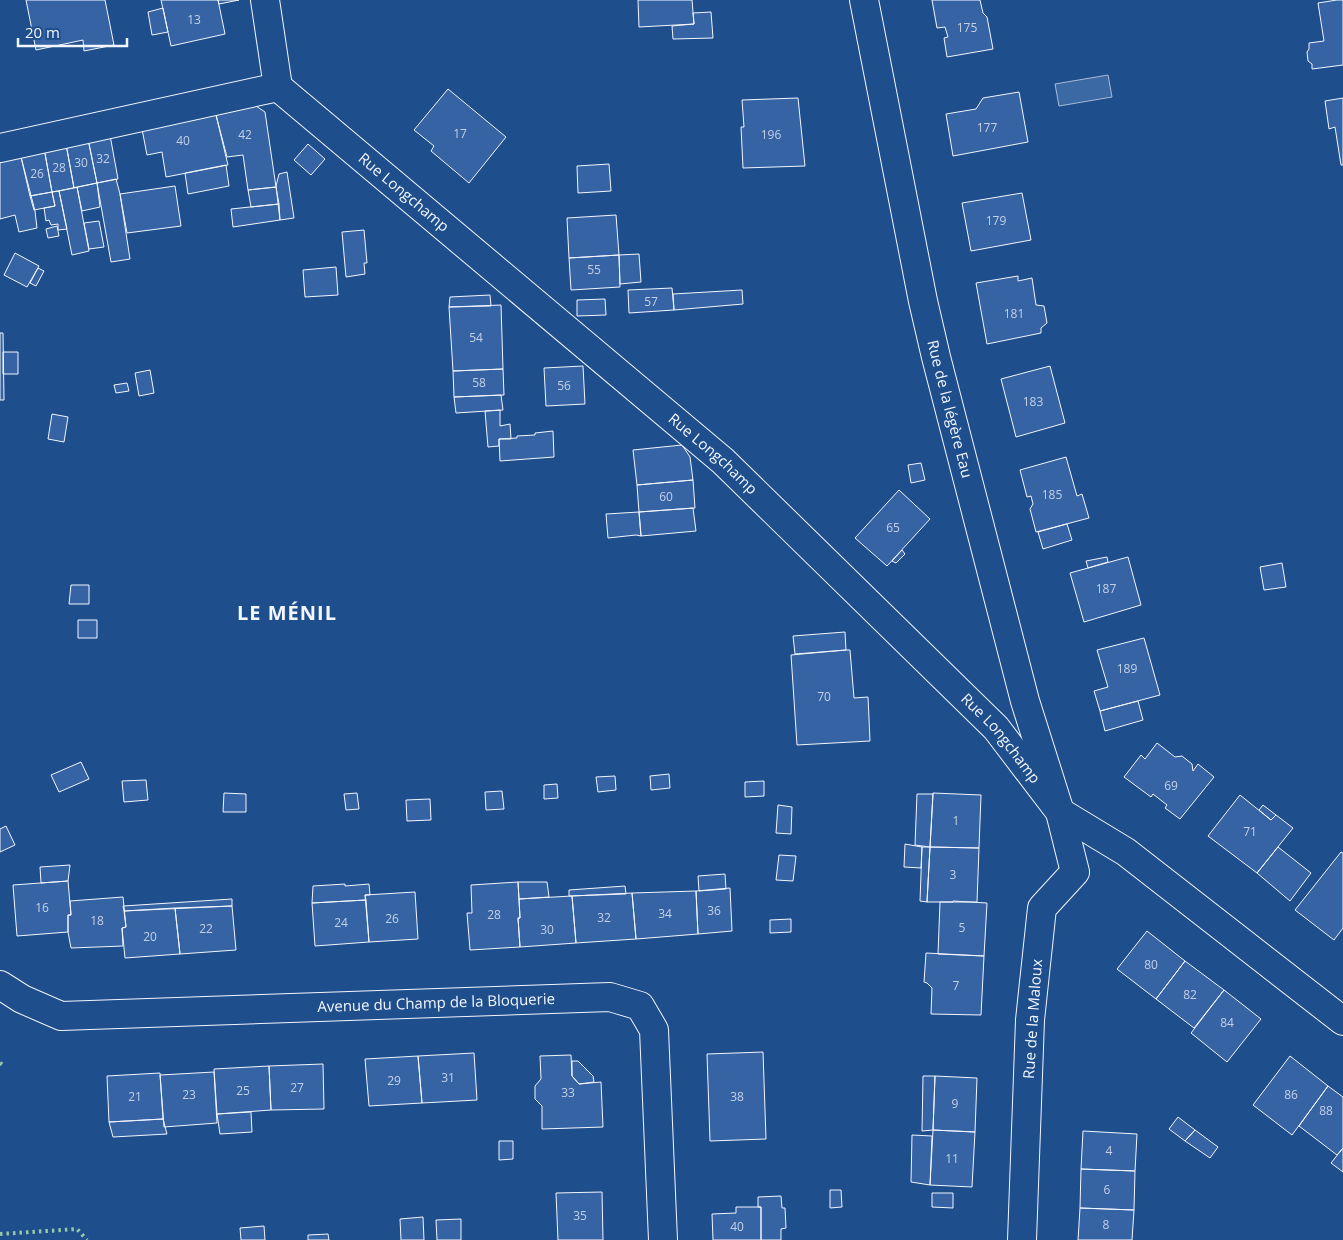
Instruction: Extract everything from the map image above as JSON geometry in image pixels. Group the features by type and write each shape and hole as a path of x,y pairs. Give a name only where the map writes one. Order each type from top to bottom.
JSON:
{"street":[{"path":"0,148 278,87 265,0"},
{"name":"Rue de la légère Eau","path":"864,0 923,301 934,348 1025,702 1060,812"},
{"name":"Rue Longchamp","path":"278,87 724,460 996,728 1060,812 1126,852 1343,1021"},
{"name":"Rue de la Maloux","path":"1022,1240 1030,1020 1042,908 1075,872 1060,812"},
{"name":"Avenue du Champ de la Bloquerie","path":"0,986 22,999 61,1016 610,998 640,1006 654,1030 663,1240"}],"water":[{"path":"1108,75 1112,97 1059,106 1055,84"}],"building":[{"path":"26,0 105,0 114,45 84,51 83,40 36,50"},
{"path":"161,0 218,0 225,34 171,46"},
{"path":"218,0 239,0 219,4"},
{"path":"638,0 692,0 694,24 639,27"},
{"path":"932,0 980,0 983,13 987,17 993,49 947,57 944,38 948,37 945,27 937,28"},
{"path":"1343,0 1343,65 1312,69 1312,64 1308,61 1309,43 1324,41 1318,3"},
{"path":"163,8 168,32 152,35 148,12"},
{"path":"711,12 713,38 673,39 672,26 694,24 693,13"},
{"path":"448,89 506,137 469,183 431,151 434,146 414,130"},
{"path":"1019,92 1028,142 953,156 946,114 976,109 983,98"},
{"path":"798,98 805,166 743,168 741,127 744,127 742,100"},
{"path":"1343,98 1343,165 1341,165 1335,127 1329,129 1325,101"},
{"path":"256,106 265,112 276,187 248,190 243,155 227,157 216,115"},
{"path":"216,115 228,165 166,177 162,152 147,155 142,129"},
{"path":"110,135 118,179 97,183 88,139"},
{"path":"88,139 97,183 74,188 66,144"},
{"path":"66,144 74,188 52,192 44,148"},
{"path":"308,144 325,159 311,175 294,160"},
{"path":"44,148 52,192 30,196 21,157"},
{"path":"21,157 35,211 37,228 19,232 15,215 0,219 0,161"},
{"path":"609,164 611,191 578,193 577,166"},
{"path":"226,165 229,186 188,194 185,173"},
{"path":"287,172 294,218 280,220 276,186 279,174"},
{"path":"116,179 130,259 111,262 97,183"},
{"path":"97,183 100,207 82,211 77,187"},
{"path":"175,186 181,226 127,233 120,194"},
{"path":"77,187 89,251 72,255 59,191"},
{"path":"276,187 279,204 251,207 248,190"},
{"path":"59,191 67,229 58,230 58,224 51,225 49,220 46,221 44,208 55,206 52,192"},
{"path":"52,192 55,206 34,210 30,196"},
{"path":"1022,193 1031,240 971,251 962,203"},
{"path":"279,204 280,220 233,227 231,209"},
{"path":"616,215 619,255 569,258 567,218"},
{"path":"99,221 104,247 89,249 84,223"},
{"path":"57,226 59,236 48,238 46,229"},
{"path":"364,230 367,263 364,263 365,274 346,277 342,232"},
{"path":"15,253 39,266 27,287 4,275"},
{"path":"639,254 641,282 620,284 619,255"},
{"path":"619,255 620,287 571,290 569,258"},
{"path":"336,267 338,295 305,297 303,270"},
{"path":"38,268 44,271 36,286 30,283"},
{"path":"1018,276 1018,281 1032,278 1036,305 1044,306 1047,323 1041,328 1041,333 987,344 976,283"},
{"path":"672,288 674,310 629,313 628,290"},
{"path":"742,290 743,304 674,310 673,294"},
{"path":"490,295 491,306 449,307 450,297"},
{"path":"605,299 606,315 577,316 577,300"},
{"path":"501,305 503,369 453,371 449,307"},
{"path":"0,333 3,333 4,400 0,400"},
{"path":"3,352 18,352 18,374 3,374"},
{"path":"583,366 585,404 546,406 544,368"},
{"path":"1050,366 1065,423 1016,437 1001,379"},
{"path":"503,369 504,395 454,397 453,371"},
{"path":"150,370 154,393 139,396 135,373"},
{"path":"127,383 129,391 116,393 114,385"},
{"path":"501,395 503,410 456,413 454,397"},
{"path":"500,410 500,426 510,424 511,439 499,439 499,446 488,447 485,411"},
{"path":"52,414 68,417 64,442 48,439"},
{"path":"553,431 554,457 500,461 499,439 517,438 517,436"},
{"path":"682,445 690,457 693,480 637,485 633,450"},
{"path":"1066,457 1077,496 1082,494 1089,518 1036,532 1030,509 1033,504 1031,496 1027,497 1020,470"},
{"path":"921,463 925,480 911,483 908,465"},
{"path":"693,480 695,508 639,512 637,485"},
{"path":"899,490 930,519 887,566 855,538"},
{"path":"693,508 696,531 641,536 639,512"},
{"path":"639,512 641,536 608,538 606,514"},
{"path":"1067,524 1072,540 1043,549 1038,532"},
{"path":"902,550 905,554 896,563 892,561"},
{"path":"1107,557 1108,562 1088,568 1086,561"},
{"path":"1128,557 1141,605 1084,622 1070,573"},
{"path":"1282,563 1286,587 1264,590 1260,567"},
{"path":"71,585 89,585 89,604 69,604"},
{"path":"78,620 97,620 97,638 78,638"},
{"path":"845,632 846,650 795,654 793,636"},
{"path":"1144,638 1160,695 1100,711 1094,691 1108,687 1097,650"},
{"path":"850,650 854,698 868,697 870,741 797,745 791,655"},
{"path":"1138,701 1143,720 1105,731 1100,711"},
{"path":"1157,743 1175,757 1182,756 1192,764 1193,771 1198,764 1214,777 1180,819 1165,808 1167,805 1153,794 1151,797 1124,777 1141,755 1145,759"},
{"path":"81,762 89,779 59,792 51,775"},
{"path":"669,774 670,788 651,790 650,776"},
{"path":"615,776 616,790 598,792 596,777"},
{"path":"146,780 148,800 124,802 122,781"},
{"path":"764,781 764,796 745,797 745,782"},
{"path":"557,784 558,798 544,799 544,785"},
{"path":"502,791 504,809 486,810 485,792"},
{"path":"224,793 246,794 246,812 223,812"},
{"path":"357,793 359,809 346,810 344,794"},
{"path":"933,793 981,795 979,848 930,847"},
{"path":"917,794 933,794 930,847 915,845"},
{"path":"1240,795 1271,820 1276,815 1293,828 1257,873 1208,836"},
{"path":"430,799 431,820 407,821 406,800"},
{"path":"778,805 792,807 791,834 776,833"},
{"path":"1263,805 1276,815 1271,820 1259,810"},
{"path":"6,826 15,845 0,852 0,829"},
{"path":"905,844 922,847 921,868 904,867"},
{"path":"922,847 930,847 927,902 920,901"},
{"path":"930,847 979,848 977,902 927,902"},
{"path":"1278,847 1311,873 1290,901 1257,873"},
{"path":"1341,852 1343,853 1343,928 1334,940 1295,910"},
{"path":"779,855 796,856 793,881 776,880"},
{"path":"70,865 68,881 41,883 40,867"},
{"path":"725,874 726,889 699,891 698,876"},
{"path":"68,881 71,915 68,915 68,932 17,936 13,885"},
{"path":"518,882 547,882 549,897 519,899"},
{"path":"518,882 520,947 470,950 467,913 472,913 471,885"},
{"path":"345,884 345,886 369,884 370,895 365,895 366,900 312,903 313,886"},
{"path":"625,886 626,894 569,896 569,890"},
{"path":"730,888 732,931 698,934 696,891"},
{"path":"696,891 698,934 636,939 632,893"},
{"path":"415,892 418,939 369,942 365,895"},
{"path":"632,893 636,939 576,943 572,896"},
{"path":"572,896 576,943 520,947 519,899"},
{"path":"123,897 126,927 122,928 123,946 71,948 68,932 68,915 71,915 70,901"},
{"path":"232,899 232,906 124,911 123,906"},
{"path":"366,900 369,942 315,946 312,903"},
{"path":"940,902 987,903 984,956 938,954"},
{"path":"232,906 236,950 180,954 175,908"},
{"path":"175,908 180,954 125,958 122,928 126,927 124,911"},
{"path":"791,919 791,932 770,933 770,920"},
{"path":"1147,931 1185,961 1156,999 1117,969"},
{"path":"926,953 984,956 981,1015 931,1014 932,988 924,982"},
{"path":"1185,961 1224,990 1194,1028 1156,999"},
{"path":"1224,990 1261,1019 1227,1062 1191,1033"},
{"path":"763,1052 766,1139 710,1141 707,1054"},
{"path":"474,1053 477,1100 422,1103 418,1056"},
{"path":"571,1055 572,1076 579,1084 601,1082 603,1127 542,1129 542,1106 535,1099 535,1086 541,1079 540,1056"},
{"path":"418,1056 422,1103 369,1106 365,1059"},
{"path":"1290,1056 1328,1086 1292,1135 1253,1105"},
{"path":"572,1061 578,1061 593,1076 594,1082 579,1084 572,1076"},
{"path":"323,1064 324,1109 271,1110 269,1066"},
{"path":"269,1066 271,1110 217,1114 214,1069"},
{"path":"214,1072 217,1123 164,1127 160,1075"},
{"path":"160,1073 163,1119 109,1122 107,1076"},
{"path":"923,1076 935,1076 933,1130 922,1131"},
{"path":"935,1076 977,1078 975,1132 933,1130"},
{"path":"1328,1086 1343,1097 1343,1148 1337,1155 1299,1126"},
{"path":"251,1112 252,1132 220,1134 217,1114"},
{"path":"1178,1117 1195,1130 1185,1141 1169,1129"},
{"path":"163,1119 167,1134 113,1137 109,1122"},
{"path":"933,1130 975,1132 972,1187 930,1185"},
{"path":"1195,1130 1218,1147 1210,1158 1185,1141"},
{"path":"1083,1131 1137,1134 1135,1171 1081,1169"},
{"path":"912,1135 932,1136 930,1185 911,1182"},
{"path":"499,1141 513,1141 513,1159 499,1160"},
{"path":"1343,1148 1343,1172 1331,1163"},
{"path":"1081,1169 1135,1171 1134,1210 1080,1208"},
{"path":"830,1190 841,1190 842,1207 830,1208"},
{"path":"602,1192 603,1240 558,1240 556,1193"},
{"path":"932,1193 953,1193 953,1208 932,1207"},
{"path":"781,1196 782,1208 785,1208 786,1228 781,1229 781,1240 761,1240 761,1207 758,1207 758,1197"},
{"path":"736,1207 761,1207 761,1240 713,1240 712,1214 736,1213"},
{"path":"1080,1208 1134,1210 1132,1240 1078,1240"},
{"path":"423,1217 424,1240 401,1240 400,1219"},
{"path":"461,1219 461,1240 437,1240 436,1220"},
{"path":"264,1226 265,1240 241,1240 240,1228"},
{"path":"328,1234 329,1240 308,1240 308,1235"}],"hedge":[{"path":"0,1234 77,1229 87,1240"}],"district":[{"name":"LE MÉNIL","path":"287,613"}]}
